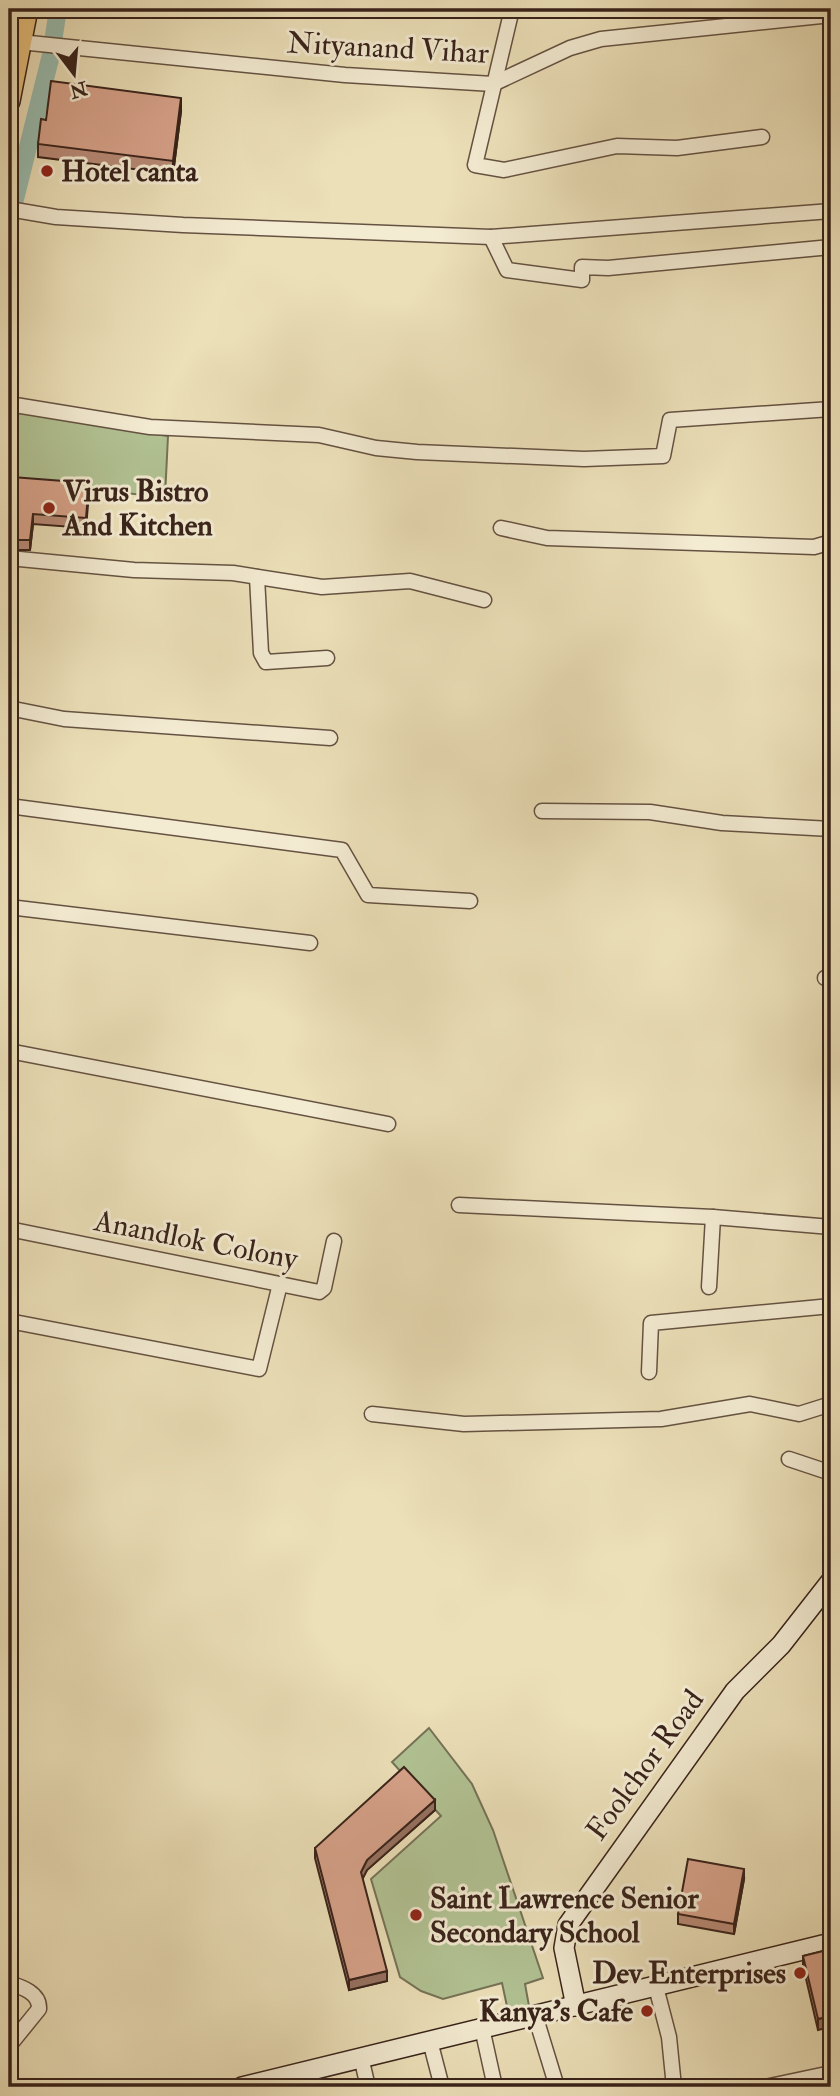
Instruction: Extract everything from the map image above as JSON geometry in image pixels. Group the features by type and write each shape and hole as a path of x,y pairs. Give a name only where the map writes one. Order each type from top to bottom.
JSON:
{"main road":[{"path":"9,101 27,9"},
{"name":"Foolchor Road","path":"576,2006 564,1948 568,1924 735,1691 781,1645 831,1581"},
{"path":"242,2087 289,2081 361,2057 831,1943"}],"street":[{"path":"512,9 475,165 504,170 617,146 677,148 762,137"},
{"name":"Nityanand Vihar","path":"20,42 345,75 493,84 570,48 601,39 831,15"},
{"path":"14,211 183,225 491,237 831,211"},
{"path":"491,237 508,270 582,280 582,267 608,268 831,247"},
{"path":"9,404 150,427 319,435 376,448 417,452 584,459 663,456 670,421 831,409"},
{"path":"501,527 547,538 814,547 831,542"},
{"path":"9,558 257,577 322,587 410,582 484,600"},
{"path":"257,577 261,653 266,662 327,658"},
{"path":"9,708 64,719 330,738"},
{"path":"9,806 342,850 368,895 470,901"},
{"path":"542,811 650,812 722,822 831,829"},
{"path":"9,907 310,943"},
{"path":"9,1051 388,1125"},
{"path":"459,1205 713,1217 831,1227"},
{"path":"709,1287 713,1217"},
{"name":"Anandlok Colony","path":"9,1229 323,1291 334,1241"},
{"path":"9,1321 259,1369 280,1284"},
{"path":"649,1372 651,1323 831,1306"},
{"path":"372,1414 464,1424 661,1419 750,1404 800,1414 831,1404"},
{"path":"789,1459 831,1474"},
{"path":"9,1983 36,1996 40,2003 39,2009 9,2046"},
{"path":"656,1987 669,2037 674,2087"},
{"path":"535,2015 557,2087"},
{"path":"482,2028 495,2087"},
{"path":"430,2041 442,2087"},
{"path":"361,2057 368,2087"},
{"path":"765,2087 831,2073"}],"green space":[{"path":"9,411 168,436 165,497 9,482"},
{"path":"429,1728 472,1784 493,1830 543,1978 525,1984 529,2006 508,2011 502,1983 443,1999 421,1991 400,1977 371,1879 441,1816 392,1762"}],"building":[{"path":"51,81 181,98 173,161 38,144 41,119 46,120"},
{"name":"Virus Bistro And Kitchen","path":"12,477 89,483 86,518 33,514 30,540 9,540"},
{"path":"404,1767 435,1800 367,1860 361,1872 387,1971 349,1980 315,1848"},
{"path":"688,1859 744,1869 734,1924 678,1914"},
{"path":"831,1949 831,2016 818,2019 803,1956"}],"waterway":[{"path":"9,223 51,55 58,9"}],"place":[{"name":"Hotel canta","path":"47,171"},
{"name":"Virus Bistro And Kitchen","path":"49,508"},
{"name":"Saint Lawrence Senior Secondary School","path":"416,1915"},
{"name":"Dev Enterprises","path":"800,1973"},
{"name":"Kanya's Cafe","path":"647,2011"}]}
